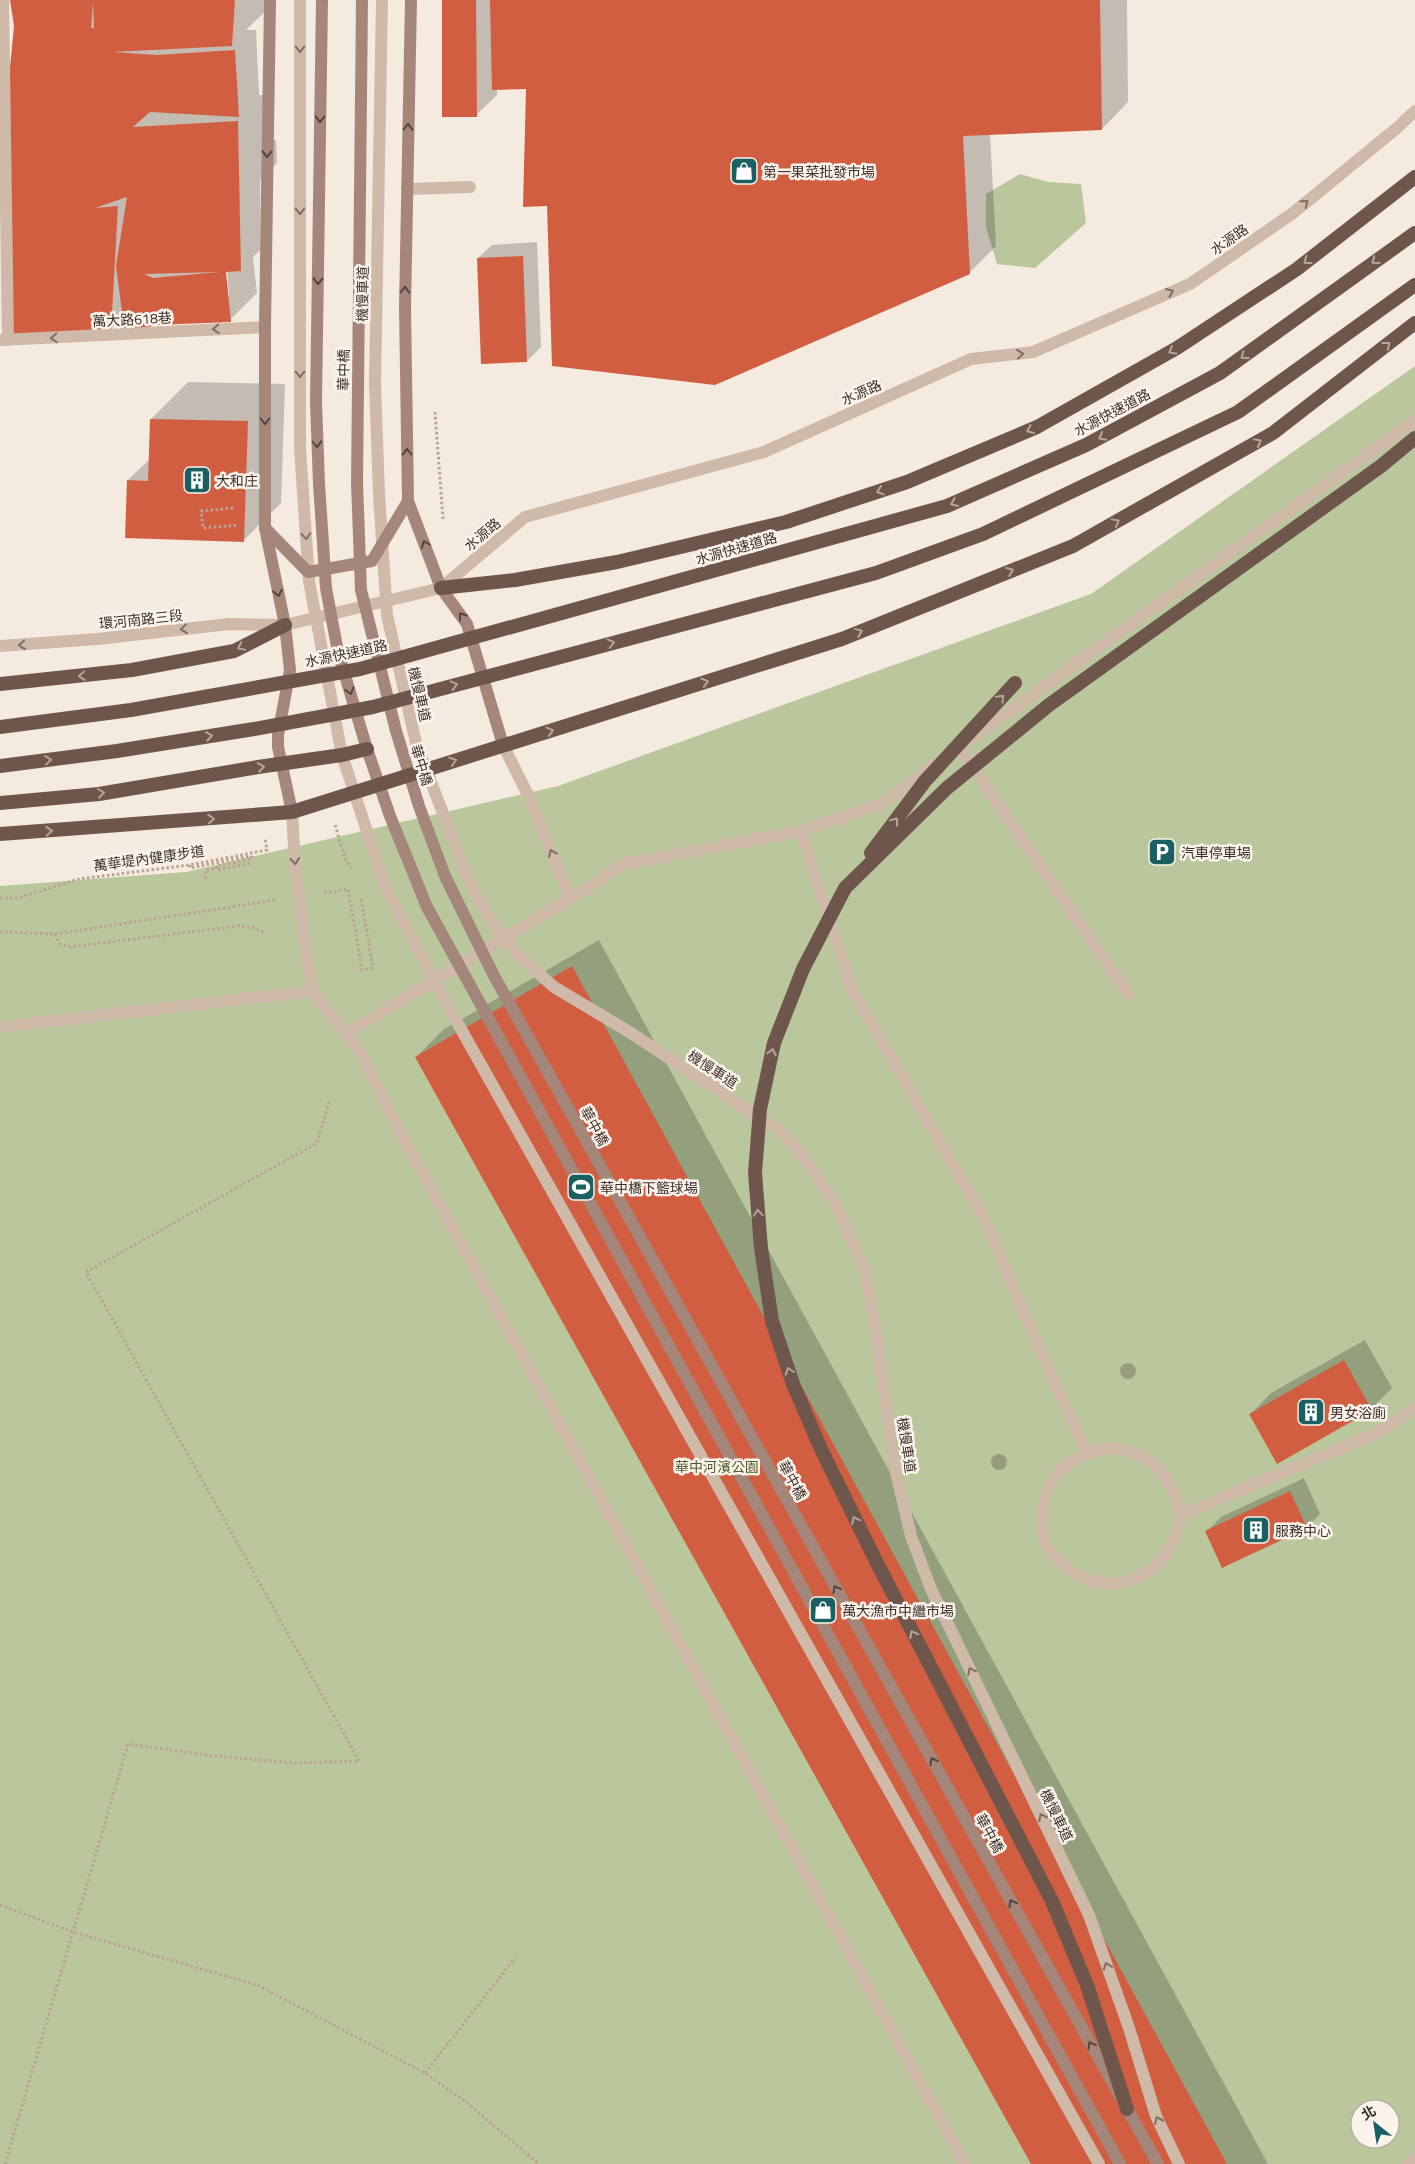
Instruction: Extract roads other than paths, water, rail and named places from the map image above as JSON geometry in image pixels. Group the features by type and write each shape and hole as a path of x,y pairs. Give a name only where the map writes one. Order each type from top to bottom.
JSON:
{"highway":[{"path":"441,588 516,580 617,562 786,522 907,482 1037,427 1177,348 1297,269 1415,178"},
{"name":"水源快速道路","path":"0,727 131,710 360,669 946,506 1086,445 1220,373 1415,233"},
{"path":"0,766 116,751 254,729 373,707 876,573 983,534 1238,412 1415,285"},
{"path":"0,834 292,812 842,640 1073,546 1273,433 1415,323"},
{"path":"845,888 947,788 1049,705 1381,466 1415,438"},
{"path":"0,684 132,670 234,651 285,625"},
{"path":"1015,683 925,781 845,888 803,969 774,1044 760,1109 755,1174 761,1248 772,1321 793,1384 821,1449 877,1564 1052,1901 1087,1985 1127,2108"},
{"path":"0,803 99,794 342,755 367,748"}],"main road":[{"path":"270,0 265,327 265,528 285,625 290,670 278,735 278,747 292,812"},
{"name":"華中橋","path":"322,0 316,402 318,484 326,588 338,652 390,816 426,907 1120,2164"},
{"name":"華中橋","path":"362,0 357,473 361,590 396,731 419,806 445,876 492,974 1158,2164"},
{"path":"411,0 405,307 408,501 441,588 467,624 503,745"},
{"path":"265,528 308,572 372,560 408,501"}],"street":[{"path":"2,0 4,340"},
{"path":"300,0 300,448 309,581 342,755 385,886 439,990 1099,2164"},
{"name":"機慢車道","path":"382,0 375,384 379,494 387,615 416,743 436,800 472,888 503,938 519,956 554,987 631,1033 781,1132 801,1152 836,1204 866,1273 879,1350 894,1464 911,1536 931,1589 1089,1915 1130,2028 1156,2116 1179,2164"},
{"name":"水源路","path":"285,625 441,588 525,517 764,452 972,359 1033,352 1190,284 1293,213 1415,111"},
{"path":"407,189 470,187"},
{"name":"萬大路618巷","path":"4,340 265,327"},
{"path":"347,1032 572,898 624,864 801,831 880,804 1415,420"},
{"name":"環河南路三段","path":"0,646 97,639 229,624 285,625"},
{"path":"503,745 528,795 572,898"},
{"path":"959,747 1129,995"},
{"path":"292,812 295,865 312,990 347,1032 359,1050 410,1150 965,2164"},
{"path":"801,831 852,990 984,1218 1048,1368 1087,1452"},
{"path":"0,1027 312,990"},
{"path":"1181,1515 1379,1432 1415,1407"},
{"path":"1108,1448 1130,1451 1149,1461 1166,1476 1181,1515 1174,1538 1165,1557 1149,1572 1128,1582 1104,1584 1082,1579 1063,1566 1047,1546 1042,1525 1044,1501 1052,1480 1068,1463 1087,1452 1108,1448"},
{"path":"1409,2164 1415,2157"}],"place":[{"name":"第一果菜批發市場","path":"744,171"},
{"name":"大和庄","path":"197,480"},
{"name":"汽車停車場","path":"1162,852"},
{"name":"華中橋下籃球場","path":"581,1187"},
{"name":"男女浴廁","path":"1311,1412"},
{"name":"服務中心","path":"1256,1530"},
{"name":"萬大漁市中繼市場","path":"823,1610"}],"park label":[{"name":"華中河濱公園","path":"717,1466"}]}
